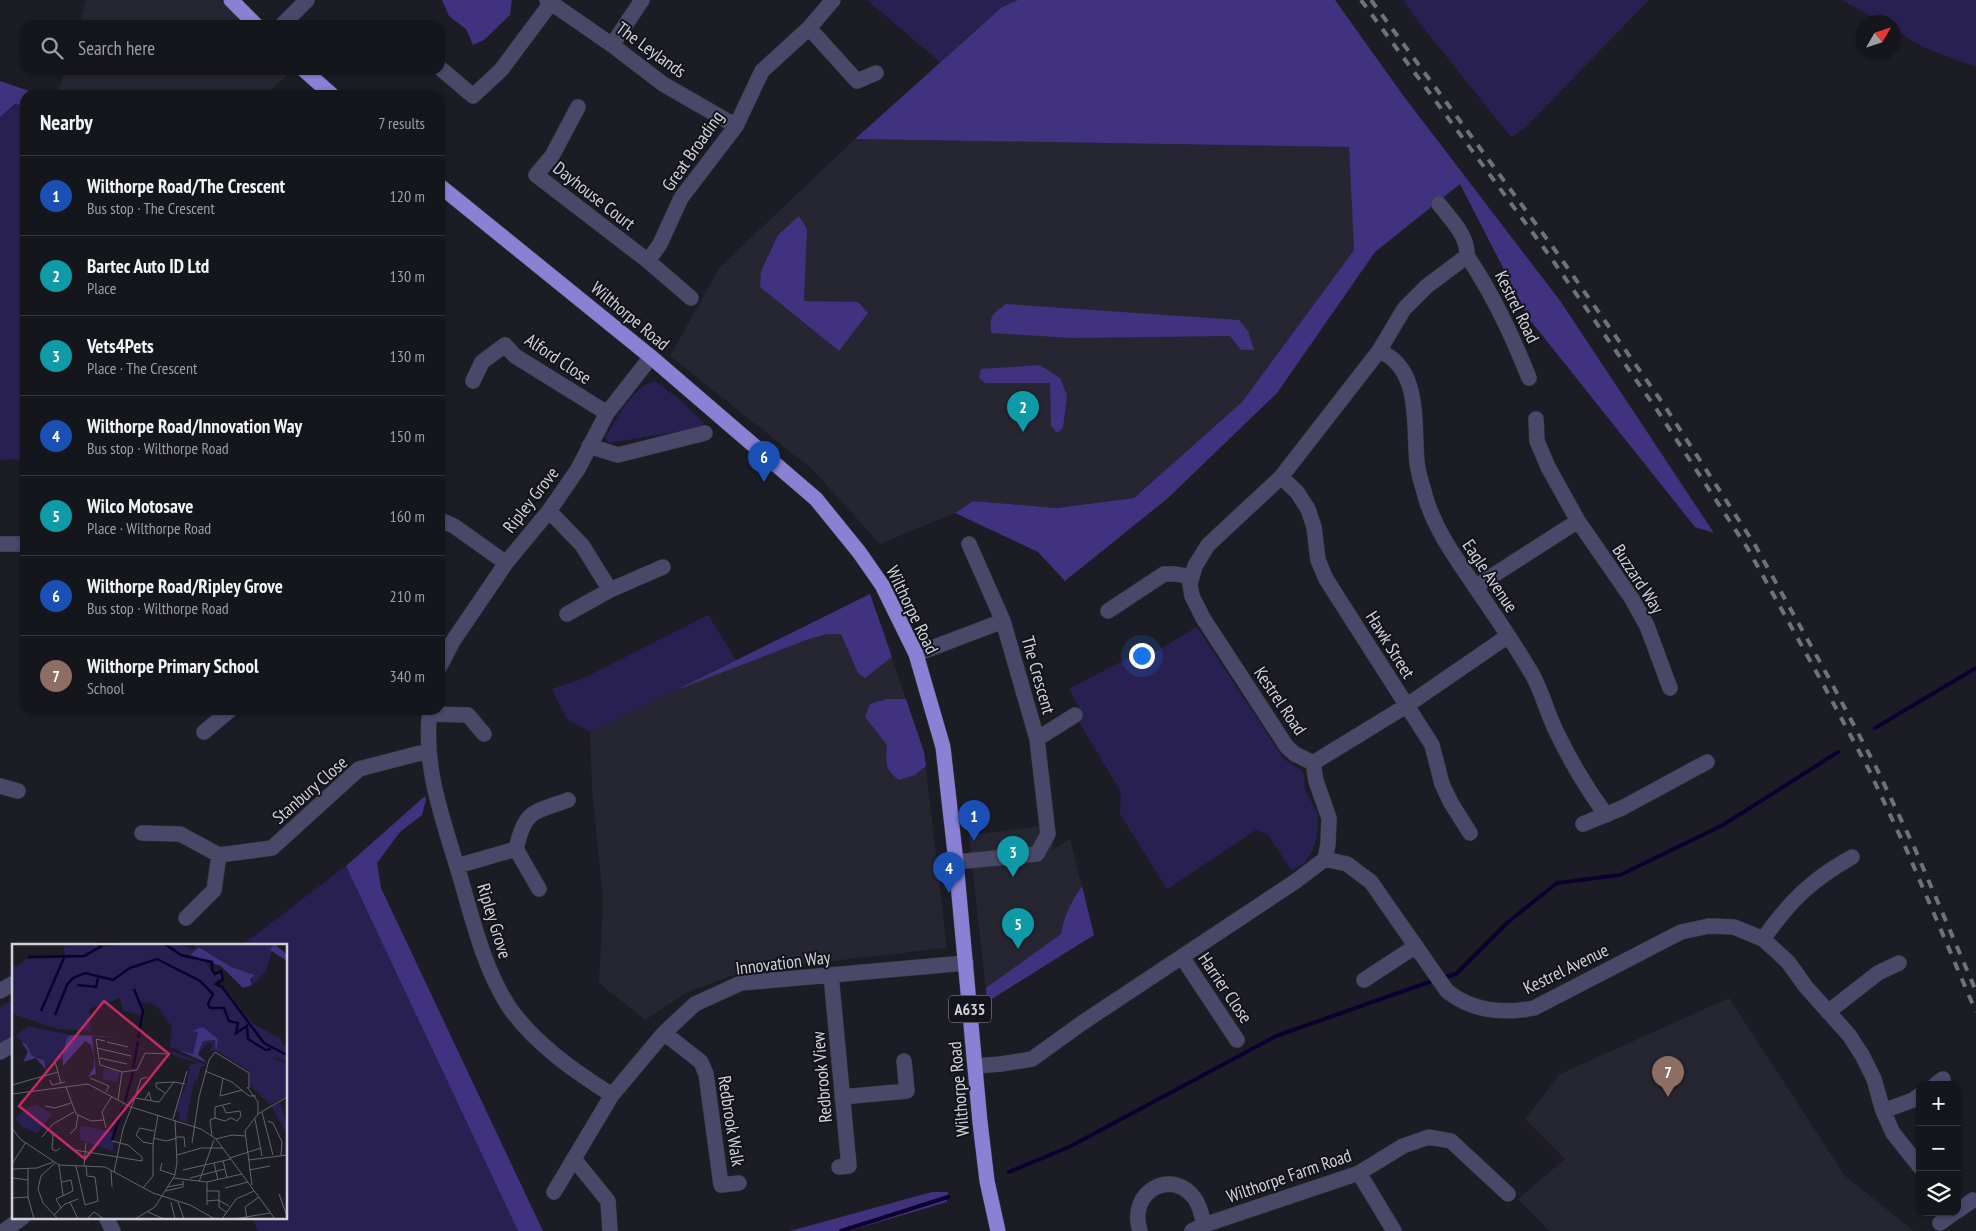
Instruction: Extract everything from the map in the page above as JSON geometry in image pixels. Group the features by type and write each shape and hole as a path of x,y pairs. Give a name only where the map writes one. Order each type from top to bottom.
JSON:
{"highway":[{"path":"231,0 251,20"},
{"path":"310,75 326,90"},
{"name":"Wilthorpe Road","path":"445,190 651,358 816,499 860,552 882,585 916,654 943,746 987,1181 998,1231"}],"street":[{"path":"287,20 307,0"},
{"path":"612,45 642,0"},
{"name":"Great Broading","path":"648,261 660,244 681,198 736,126 762,71 809,28 833,0"},
{"path":"445,72 472,96 501,70 549,2"},
{"name":"The Leylands","path":"549,2 612,45 663,84 736,126"},
{"path":"809,28 857,81 876,73"},
{"name":"Dayhouse Court","path":"578,107 552,156 536,175 648,261 691,298"},
{"name":"Kestrel Road","path":"1439,204 1468,245 1467,256 1483,279 1512,336 1529,378"},
{"path":"1108,611 1141,598 1164,574 1191,577 1195,566 1208,545 1281,477 1379,351 1404,309 1428,286 1467,256"},
{"name":"Alford Close","path":"473,381 482,362 505,345 515,356 607,414"},
{"name":"Eagle Avenue","path":"1379,351 1389,355 1397,362 1410,386 1417,464 1432,518 1446,545 1508,636 1539,687 1560,740 1577,771 1606,815"},
{"name":"Ripley Grove","path":"445,656 453,641 506,563 549,511 578,469 607,414 651,358"},
{"name":"Buzzard Way","path":"1536,419 1537,441 1544,458 1578,521 1636,606 1647,626 1670,688"},
{"path":"589,446 618,455 705,433"},
{"name":"Hawk Street","path":"1281,477 1297,492 1308,510 1314,527 1318,560 1326,579 1432,745 1442,784 1451,803 1470,833"},
{"path":"549,511 582,544 610,590"},
{"path":"1475,586 1578,521"},
{"path":"445,522 454,526 506,563"},
{"path":"0,544 20,544"},
{"name":"The Crescent","path":"956,862 1037,854 1048,834 1036,739 1003,621 969,544"},
{"path":"566,614 610,590 663,567"},
{"name":"Kestrel Road","path":"1191,577 1192,596 1203,618 1282,739 1295,754 1313,763"},
{"name":"The Crescent","path":"916,654 1003,621"},
{"path":"976,1066 1032,1059 1082,1022 1296,881 1325,859 1328,844 1329,818 1316,781 1313,763 1406,706 1508,636"},
{"path":"445,713 468,715 484,734"},
{"path":"204,732 224,715"},
{"name":"Ripley Grove","path":"430,715 428,750 437,803 486,966 510,1007 537,1041 589,1081 612,1095"},
{"name":"The Crescent","path":"1036,739 1075,715"},
{"name":"Stanbury Close","path":"219,855 272,848 359,769 428,750"},
{"path":"1583,824 1640,799 1707,762"},
{"path":"0,786 18,791"},
{"path":"539,889 516,849 520,830 526,818 534,812 568,800"},
{"path":"142,834 180,834 219,855 214,890 186,918"},
{"path":"457,866 516,849"},
{"path":"1763,939 1783,911 1805,888 1830,869 1852,857"},
{"name":"Kestrel Avenue","path":"1325,859 1347,864 1371,882 1447,990 1457,998 1473,1006 1488,1010 1519,1011 1534,1008 1681,932 1709,926 1734,928 1763,939 1788,962 1806,987 1849,1035 1874,1079 1883,1111 1893,1133 1916,1162"},
{"path":"1364,980 1416,946"},
{"name":"Harrier Close","path":"1182,957 1237,1040"},
{"name":"Innovation Way","path":"554,1192 612,1095 664,1033 695,1004 741,983 966,963"},
{"path":"1828,1012 1878,974 1899,963"},
{"name":"Redbrook View","path":"831,975 849,1166 839,1167"},
{"path":"0,991 12,984"},
{"name":"Redbrook Walk","path":"664,1033 700,1062 706,1074 721,1185 739,1183"},
{"path":"842,1097 907,1091 904,1061"},
{"path":"1883,1111 1916,1098"},
{"name":"Wilthorpe Farm Road","path":"1198,1228 1359,1173 1403,1146 1430,1137 1451,1141 1508,1194"},
{"path":"574,1159 608,1201 610,1231"},
{"path":"1359,1173 1394,1231"},
{"path":"1140,1231 1137,1221 1137,1210 1141,1200 1152,1189 1168,1185 1178,1186 1191,1195 1199,1209 1198,1228"},
{"path":"1961,1208 1973,1200"},
{"path":"1940,1224 1950,1216"},
{"path":"4,1231 22,1218"},
{"path":"106,1218 113,1231"}],"shaded area":[{"path":"86,0 220,0 239,20 80,20"},
{"path":"442,0 512,0 510,15 484,40 473,45 466,29 449,16"},
{"path":"867,0 1018,0 1002,7 940,62"},
{"path":"1018,0 1335,0 1405,98 1561,302 1714,533 1695,527 1530,320 1460,184 1375,252 1277,393 1168,498 1065,581 1038,552 955,513 973,501 1057,508 1134,498 1242,402 1354,250 1349,147 855,139 1002,7"},
{"path":"1404,0 1649,0 1526,127 1511,137 1417,20"},
{"path":"1842,0 1976,0 1976,67 1925,48 1901,34 1901,15 1869,15"},
{"path":"63,75 288,75 270,90 59,90"},
{"path":"0,81 26,90 20,90 20,105 15,104 0,117"},
{"path":"16,104 20,105 20,459 0,460 0,117"},
{"path":"855,139 1349,147 1354,250 1242,402 1134,498 1057,508 973,501 955,513 880,544 812,469 670,356 720,267"},
{"path":"799,216 807,229 804,301 858,302 868,313 839,351 760,287 761,271 778,235"},
{"path":"1006,304 1239,320 1248,331 1254,350 1241,350 1230,336 1072,338 991,333 991,319"},
{"path":"1040,365 1060,378 1067,395 1063,428 1057,433 1051,426 1050,383 985,383 979,378 981,369"},
{"path":"655,381 680,400 704,423 700,428 609,443 605,437 626,404 646,384"},
{"path":"870,594 924,752 947,948 745,971 688,992 645,1020 599,983 603,901 592,790 590,732"},
{"path":"870,594 892,657 865,678 858,673 841,634 827,634 806,640 674,691"},
{"path":"708,615 736,660 590,732 566,718 552,689 582,679"},
{"path":"1197,627 1284,759 1302,771 1305,790 1318,814 1317,836 1313,850 1305,862 1292,871 1268,835 1256,830 1167,889 1120,814 1121,792 1079,722 1082,713 1069,689 1130,657 1136,664"},
{"path":"887,699 906,699 924,752 926,766 915,775 899,780 888,769 887,745 865,717 870,704"},
{"path":"425,796 426,800 422,815 400,832 377,863 381,888 543,1231 518,1231 346,866"},
{"path":"1041,826 1051,835 1054,849 1070,839 1094,935 987,1002 969,835"},
{"path":"346,866 518,1231 258,1231 252,1218 288,1218 288,944 243,944"},
{"path":"1082,886 1094,935 987,1002 986,988 1061,934 1068,909"},
{"path":"1729,998 1845,1176 1914,1231 1549,1231 1518,1199 1565,1159 1525,1119 1560,1074"},
{"path":"12,1000 12,1039 0,1046 0,1007"},
{"path":"932,1192 948,1192 947,1202 848,1231 790,1231"}],"waterway":[{"path":"1875,728 1976,668"},
{"path":"1442,978 1456,974 1508,922 1557,883 1620,875 1723,825 1838,752"},
{"path":"1009,1172 1071,1146 1276,1036 1435,980"},
{"path":"841,1231 948,1197"}],"railway":[{"path":"1361,0 1549,255 1657,410 1748,549 1869,770 1908,853 1976,1012"},
{"path":"1371,0 1555,250 1664,405 1755,545 1876,767 1915,849 1976,991"}],"place":[{"name":"Bartec Auto ID Ltd","path":"1023,432"},
{"name":"Wilthorpe Road/Ripley Grove","path":"764,482"},
{"name":"Wilthorpe Road/The Crescent","path":"974,841"},
{"name":"Vets4Pets","path":"1013,877"},
{"name":"Wilthorpe Road/Innovation Way","path":"949,893"},
{"name":"Wilco Motosave","path":"1018,949"},
{"name":"Wilthorpe Primary School","path":"1668,1097"}]}
